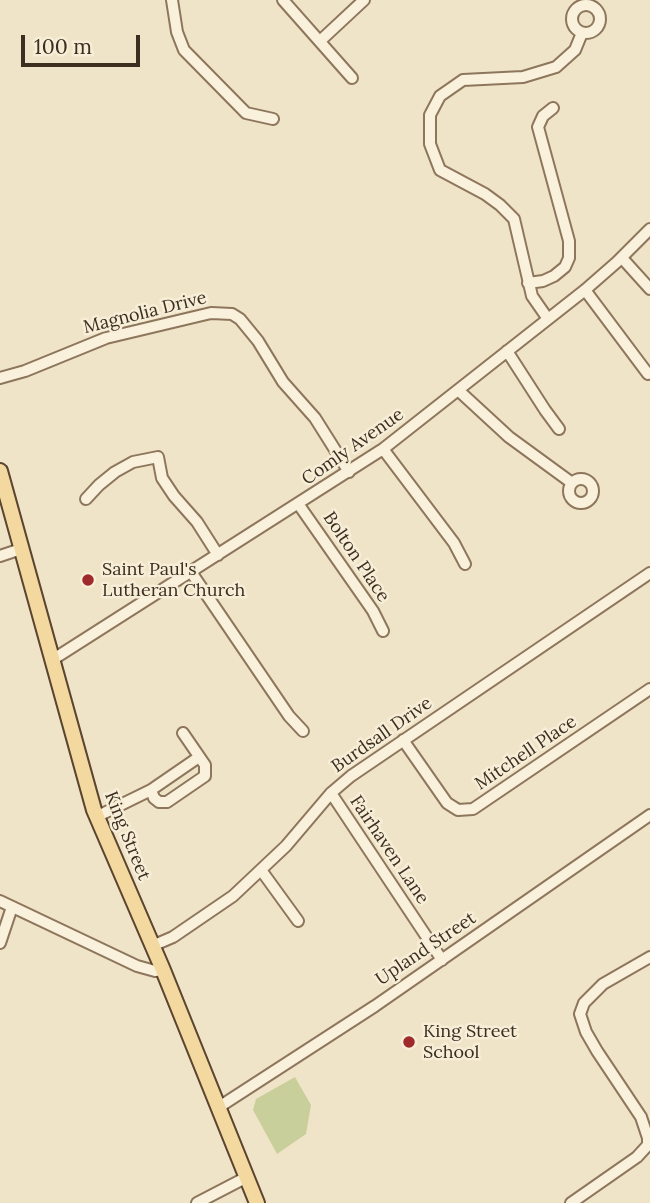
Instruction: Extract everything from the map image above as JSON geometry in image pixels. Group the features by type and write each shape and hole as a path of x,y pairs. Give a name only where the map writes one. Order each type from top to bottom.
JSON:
{"main road":[{"name":"King Street","path":"0,471 96,817 163,970 257,1203"}],"street":[{"path":"172,0 177,32 184,50 246,113 273,119"},
{"path":"284,0 352,78"},
{"path":"320,41 364,0"},
{"path":"548,319 536,304 528,283 514,219 485,194 440,170 430,144 430,115 440,96 463,80 523,77 556,67 575,50 582,33"},
{"path":"528,283 554,276 565,267 569,258 569,241 538,127 543,116 553,108"},
{"name":"Comly Avenue","path":"52,660 383,449 585,290 650,229"},
{"path":"622,258 650,289"},
{"path":"585,290 648,374"},
{"name":"Magnolia Drive","path":"0,378 25,371 106,338 211,313 232,314 246,326 284,382 315,418 349,472"},
{"path":"508,351 559,429"},
{"path":"458,390 509,437 572,483"},
{"path":"383,449 454,543 465,564"},
{"path":"86,499 115,472 132,462 158,457 162,478 197,522 218,555"},
{"name":"Bolton Place","path":"299,505 373,611 383,631"},
{"path":"0,556 21,549"},
{"path":"191,572 289,716 303,731"},
{"name":"Burdsall Drive","path":"152,946 173,937 214,911 261,870 305,825 331,793 351,776 650,573"},
{"name":"Mitchell Place","path":"403,740 447,803 458,810 473,809 650,689"},
{"path":"151,790 159,802 167,802 205,776 206,770 183,733"},
{"path":"96,817 151,790 199,757"},
{"name":"Fairhaven Lane","path":"331,793 442,960"},
{"name":"Upland Street","path":"219,1107 442,960 650,815"},
{"path":"261,870 298,921"},
{"path":"0,901 136,966 155,971 163,970"},
{"path":"0,943 12,907"},
{"path":"579,1201 645,1150 648,1138 641,1116 586,1032 581,1021 581,1009 603,984 650,957"},
{"path":"197,1203 247,1177"}],"green space":[{"path":"295,1077 311,1105 306,1134 277,1154 253,1110 256,1099"}],"place":[{"name":"Saint Paul's Lutheran Church","path":"88,580"},
{"name":"King Street School","path":"409,1042"}]}
